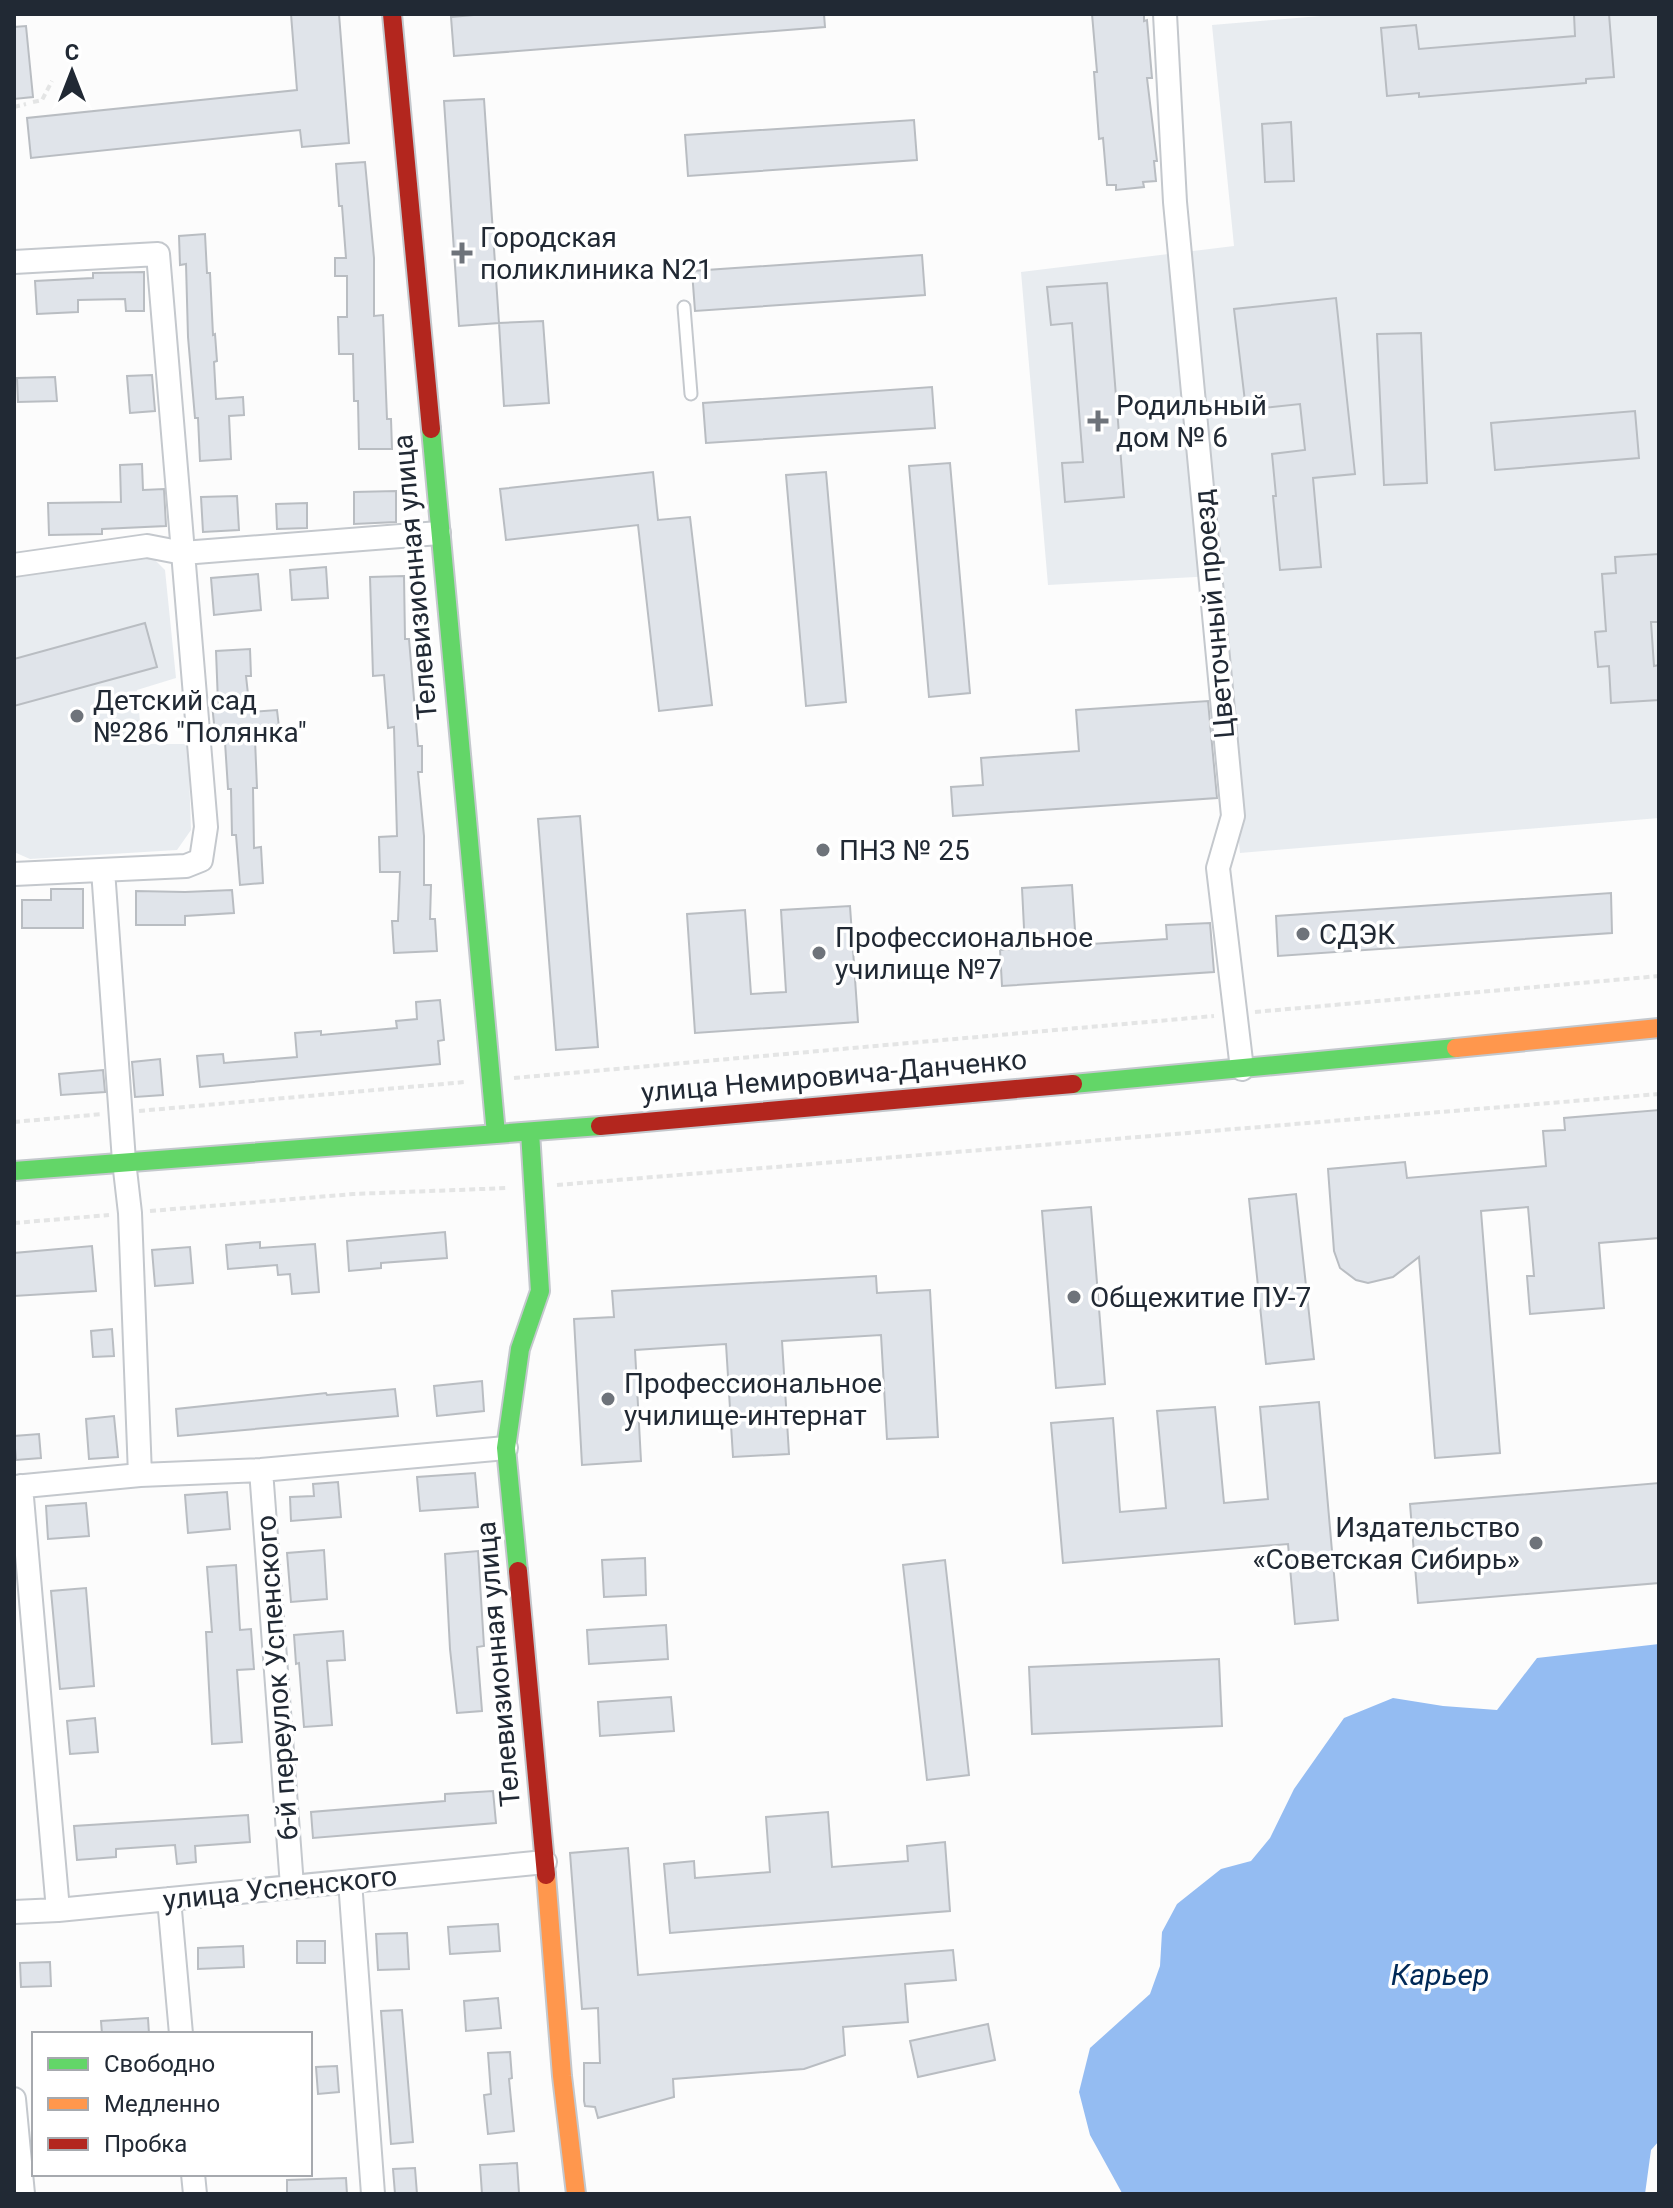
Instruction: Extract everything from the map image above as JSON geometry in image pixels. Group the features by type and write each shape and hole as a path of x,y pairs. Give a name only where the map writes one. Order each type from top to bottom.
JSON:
{"street":[{"name":"Телевизионная улица","path":"392,14 496,1134"},
{"name":"Цветочный проезд","path":"1165,14 1175,202 1233,816 1218,868 1242,1069"},
{"path":"14,262 158,254 206,827 201,860 186,866 14,874"},
{"path":"14,565 147,546 183,553 439,533"},
{"path":"103,870 130,1213 140,1475"},
{"name":"улица Немировича-Данченко","path":"14,1171 530,1132 1242,1069 1659,1028"},
{"name":"Телевизионная улица","path":"530,1132 540,1291 520,1349 506,1448 562,2076 576,2194"},
{"path":"58,1910 18,1487 140,1475 261,1470 506,1448"},
{"name":"6-й переулок Успенского","path":"261,1470 292,1886"},
{"name":"улица Успенского","path":"14,1912 545,1862"},
{"path":"350,1881 373,2194"},
{"path":"169,1899 181,2032"},
{"path":"14,2099 23,2194"}],"lane":[{"path":"684,307 691,394"}],"path":[{"path":"33,102 42,100 52,81"},
{"path":"14,107 26,104"},
{"path":"14,1122 1659,976"},
{"path":"14,1223 353,1194 532,1187 1659,1094"}],"shaded area":[{"path":"1344,14 1659,14 1659,818 1240,853 1214,576 1048,585 1021,272 1234,246 1212,25"},
{"name":"Детский сад №286 \"Полянка\"","path":"151,556 165,570 176,678 137,690 142,744 188,744 191,830 177,850 30,859 14,852 14,576"}],"water":[{"name":"Карьер","path":"1659,1644 1659,2141 1651,2150 1645,2194 1122,2193 1090,2135 1079,2092 1090,2048 1150,1994 1160,1966 1162,1932 1177,1904 1221,1869 1251,1861 1270,1838 1294,1789 1344,1718 1393,1698 1497,1710 1537,1658"}],"building":[{"path":"291,14 339,14 349,143 302,147 300,130 31,158 27,118 297,90"},
{"path":"485,14 824,14 825,27 454,56 451,17"},
{"path":"1092,14 1144,14 1144,21 1147,20 1152,78 1147,78 1157,161 1154,161 1156,181 1143,182 1144,187 1116,190 1116,185 1107,185 1103,138 1099,139"},
{"path":"1574,14 1609,14 1614,77 1586,79 1586,83 1419,97 1419,93 1387,96 1381,28 1416,25 1419,49 1575,36"},
{"path":"26,26 33,97 14,99 14,27"},
{"path":"484,99 499,323 459,326 444,101"},
{"path":"914,120 917,160 688,176 685,135"},
{"path":"1291,122 1294,181 1265,182 1262,124"},
{"path":"365,162 374,258 374,316 383,315 387,419 391,419 392,449 359,449 353,354 339,354 338,317 347,317 347,276 335,276 335,258 346,258 336,164"},
{"path":"205,234 217,361 214,362 216,399 243,397 244,415 229,416 231,459 200,461 188,337 186,264 180,265 179,236"},
{"path":"922,255 925,295 695,311 692,271"},
{"path":"144,272 144,311 126,311 125,299 78,300 78,312 37,314 35,281 93,278 93,273"},
{"path":"1107,283 1124,497 1065,502 1062,463 1083,462 1072,323 1051,325 1047,287"},
{"path":"1336,298 1355,474 1313,478 1321,567 1280,570 1272,454 1305,450 1300,404 1246,410 1234,309"},
{"path":"543,321 549,403 504,406 499,323"},
{"path":"1421,333 1427,483 1384,485 1377,334"},
{"path":"152,375 155,411 130,413 127,376"},
{"path":"55,377 57,401 18,402 17,378"},
{"path":"932,387 935,428 706,443 703,403"},
{"path":"1635,411 1639,458 1495,470 1491,423"},
{"path":"950,463 970,693 929,697 909,466"},
{"path":"142,464 143,490 164,489 166,526 102,529 102,534 49,535 48,503 121,502 120,465"},
{"path":"653,472 658,520 690,517 712,705 659,711 638,525 506,540 500,489"},
{"path":"826,472 846,702 806,706 786,475"},
{"path":"396,491 396,522 354,524 354,492"},
{"path":"237,496 239,530 203,532 201,497"},
{"path":"307,503 307,528 277,529 276,504"},
{"path":"1659,554 1659,622 1651,622 1654,666 1659,665 1659,700 1611,703 1609,666 1598,667 1595,632 1606,631 1602,574 1616,573 1615,557"},
{"path":"326,567 328,598 292,600 290,570"},
{"path":"258,574 261,610 214,615 211,578"},
{"path":"404,576 405,639 409,639 418,746 422,746 422,772 418,772 424,836 424,885 431,885 430,919 435,919 437,951 394,953 392,921 398,921 400,872 380,872 379,837 397,836 394,727 388,728 384,675 373,676 370,577"},
{"path":"145,623 157,667 14,706 14,659"},
{"path":"250,649 251,676 246,676 250,712 277,710 280,736 255,739 257,788 253,788 254,848 261,847 263,883 240,885 236,835 232,835 231,789 228,789 225,742 216,743 212,704 218,703 216,651"},
{"path":"1208,701 1217,798 953,816 951,787 983,785 981,758 1079,751 1076,710"},
{"path":"580,816 598,1047 556,1050 538,819"},
{"path":"1072,885 1076,945 1167,939 1166,925 1210,923 1214,972 1002,986 1000,950 1025,948 1022,888"},
{"path":"51,889 83,889 83,928 22,928 22,900 51,900"},
{"path":"232,890 234,913 185,916 185,925 136,925 136,891"},
{"path":"1611,893 1612,933 1278,956 1276,916"},
{"name":"Профессиональное училище №7","path":"850,906 858,1022 695,1033 687,914 745,910 751,994 786,992 781,910"},
{"path":"440,1000 444,1040 438,1041 440,1064 200,1087 197,1056 223,1054 224,1063 297,1057 295,1033 321,1031 321,1035 397,1028 396,1021 417,1019 416,1002"},
{"path":"160,1059 163,1095 135,1097 132,1062"},
{"path":"103,1070 105,1092 61,1095 59,1074"},
{"path":"1659,1110 1659,1238 1599,1243 1604,1308 1530,1314 1527,1276 1534,1276 1528,1207 1481,1211 1500,1453 1435,1458 1419,1257 1393,1277 1368,1283 1356,1280 1340,1268 1334,1251 1328,1169 1405,1162 1407,1178 1546,1166 1543,1131 1565,1130 1564,1118"},
{"path":"1296,1194 1314,1359 1266,1364 1249,1199"},
{"name":"Общежитие ПУ-7","path":"1091,1207 1105,1384 1056,1388 1042,1211"},
{"path":"445,1232 447,1258 381,1263 381,1268 349,1271 347,1241"},
{"path":"260,1242 260,1248 315,1244 319,1292 292,1294 290,1274 278,1275 277,1265 228,1269 226,1245"},
{"path":"92,1246 96,1291 14,1296 14,1253"},
{"path":"190,1247 193,1283 155,1286 152,1250"},
{"name":"Профессиональное училище-интернат","path":"876,1276 877,1293 930,1290 938,1437 887,1439 881,1335 782,1341 789,1454 733,1457 726,1344 635,1350 641,1461 582,1465 574,1319 614,1317 612,1291"},
{"path":"112,1329 114,1356 93,1357 91,1331"},
{"path":"482,1381 484,1411 437,1416 434,1386"},
{"path":"395,1389 398,1416 178,1436 176,1409"},
{"path":"1319,1402 1338,1620 1295,1624 1288,1544 1063,1563 1051,1423 1113,1418 1120,1512 1166,1508 1157,1411 1215,1407 1224,1503 1268,1499 1260,1407"},
{"path":"114,1416 118,1457 89,1459 86,1419"},
{"path":"39,1434 41,1458 16,1460 14,1436"},
{"path":"475,1473 478,1507 420,1511 417,1477"},
{"path":"338,1482 341,1517 291,1521 290,1497 314,1496 313,1484"},
{"name":"Издательство «Советская Сибирь»","path":"1659,1483 1659,1583 1418,1603 1410,1504"},
{"path":"227,1492 230,1529 188,1533 185,1495"},
{"path":"86,1503 89,1536 48,1539 46,1506"},
{"path":"324,1550 327,1599 291,1602 287,1553"},
{"path":"478,1551 484,1646 477,1647 482,1711 457,1713 445,1554"},
{"path":"645,1558 646,1595 604,1597 602,1560"},
{"path":"945,1560 969,1775 927,1780 903,1565"},
{"path":"236,1565 240,1630 251,1629 254,1669 237,1670 242,1742 212,1744 206,1632 212,1632 207,1567"},
{"path":"86,1588 94,1686 60,1689 51,1591"},
{"path":"666,1625 668,1659 589,1664 587,1630"},
{"path":"343,1631 345,1660 327,1661 332,1725 304,1727 294,1635"},
{"path":"1219,1659 1222,1726 1032,1734 1029,1667"},
{"path":"671,1697 674,1731 600,1736 598,1702"},
{"path":"95,1718 98,1752 70,1754 67,1721"},
{"path":"493,1791 496,1823 313,1838 311,1812 445,1801 445,1794"},
{"path":"828,1812 832,1867 908,1861 907,1846 945,1842 950,1911 670,1933 664,1864 694,1861 695,1878 770,1872 766,1817"},
{"path":"248,1815 250,1842 195,1846 196,1862 177,1864 175,1845 116,1849 116,1857 77,1860 74,1826"},
{"path":"628,1848 638,1975 953,1950 956,1980 905,1984 908,2022 843,2027 845,2055 804,2069 673,2079 674,2097 598,2118 595,2107 585,2106 584,2101 584,2063 600,2063 598,2008 582,2009 570,1853"},
{"path":"498,1924 500,1951 450,1954 448,1927"},
{"path":"407,1933 409,1969 378,1970 376,1934"},
{"path":"297,1941 325,1941 325,1963 297,1963"},
{"path":"243,1946 244,1967 198,1969 198,1948"},
{"path":"50,1962 51,1986 21,1987 20,1963"},
{"path":"498,1998 501,2028 466,2031 464,2001"},
{"path":"402,2010 413,2142 391,2144 381,2011"},
{"path":"148,2018 149,2032 102,2032 101,2021"},
{"path":"988,2024 995,2060 918,2077 910,2041"},
{"path":"510,2052 514,2131 488,2134 484,2095 491,2094 488,2053"},
{"path":"337,2066 339,2092 318,2094 316,2067"},
{"path":"517,2163 519,2193 482,2194 480,2165"},
{"path":"415,2168 417,2194 395,2194 393,2169"},
{"path":"346,2178 347,2194 287,2194 287,2180"}],"traffic: fast":[{"path":"431,429 496,1134"},
{"path":"1073,1084 1456,1048"},
{"path":"14,1171 600,1126"},
{"path":"518,1571 506,1448 520,1349 540,1291 530,1132"}],"traffic: slow":[{"path":"1456,1048 1659,1028"},
{"path":"546,1875 562,2076 576,2194"}],"traffic: jam":[{"path":"392,14 431,429"},
{"path":"600,1126 1073,1084"},
{"path":"518,1571 546,1875"}],"place":[{"name":"Городская поликлиника N21","path":"462,253"},
{"name":"Родильный дом № 6","path":"1098,421"},
{"name":"Детский сад №286 \"Полянка\"","path":"77,716"},
{"name":"ПНЗ № 25","path":"823,850"},
{"name":"СДЭК","path":"1303,934"},
{"name":"Профессиональное училище №7","path":"819,953"},
{"name":"Общежитие ПУ-7","path":"1074,1297"},
{"name":"Профессиональное училище-интернат","path":"608,1399"},
{"name":"Издательство «Советская Сибирь»","path":"1536,1543"}]}
